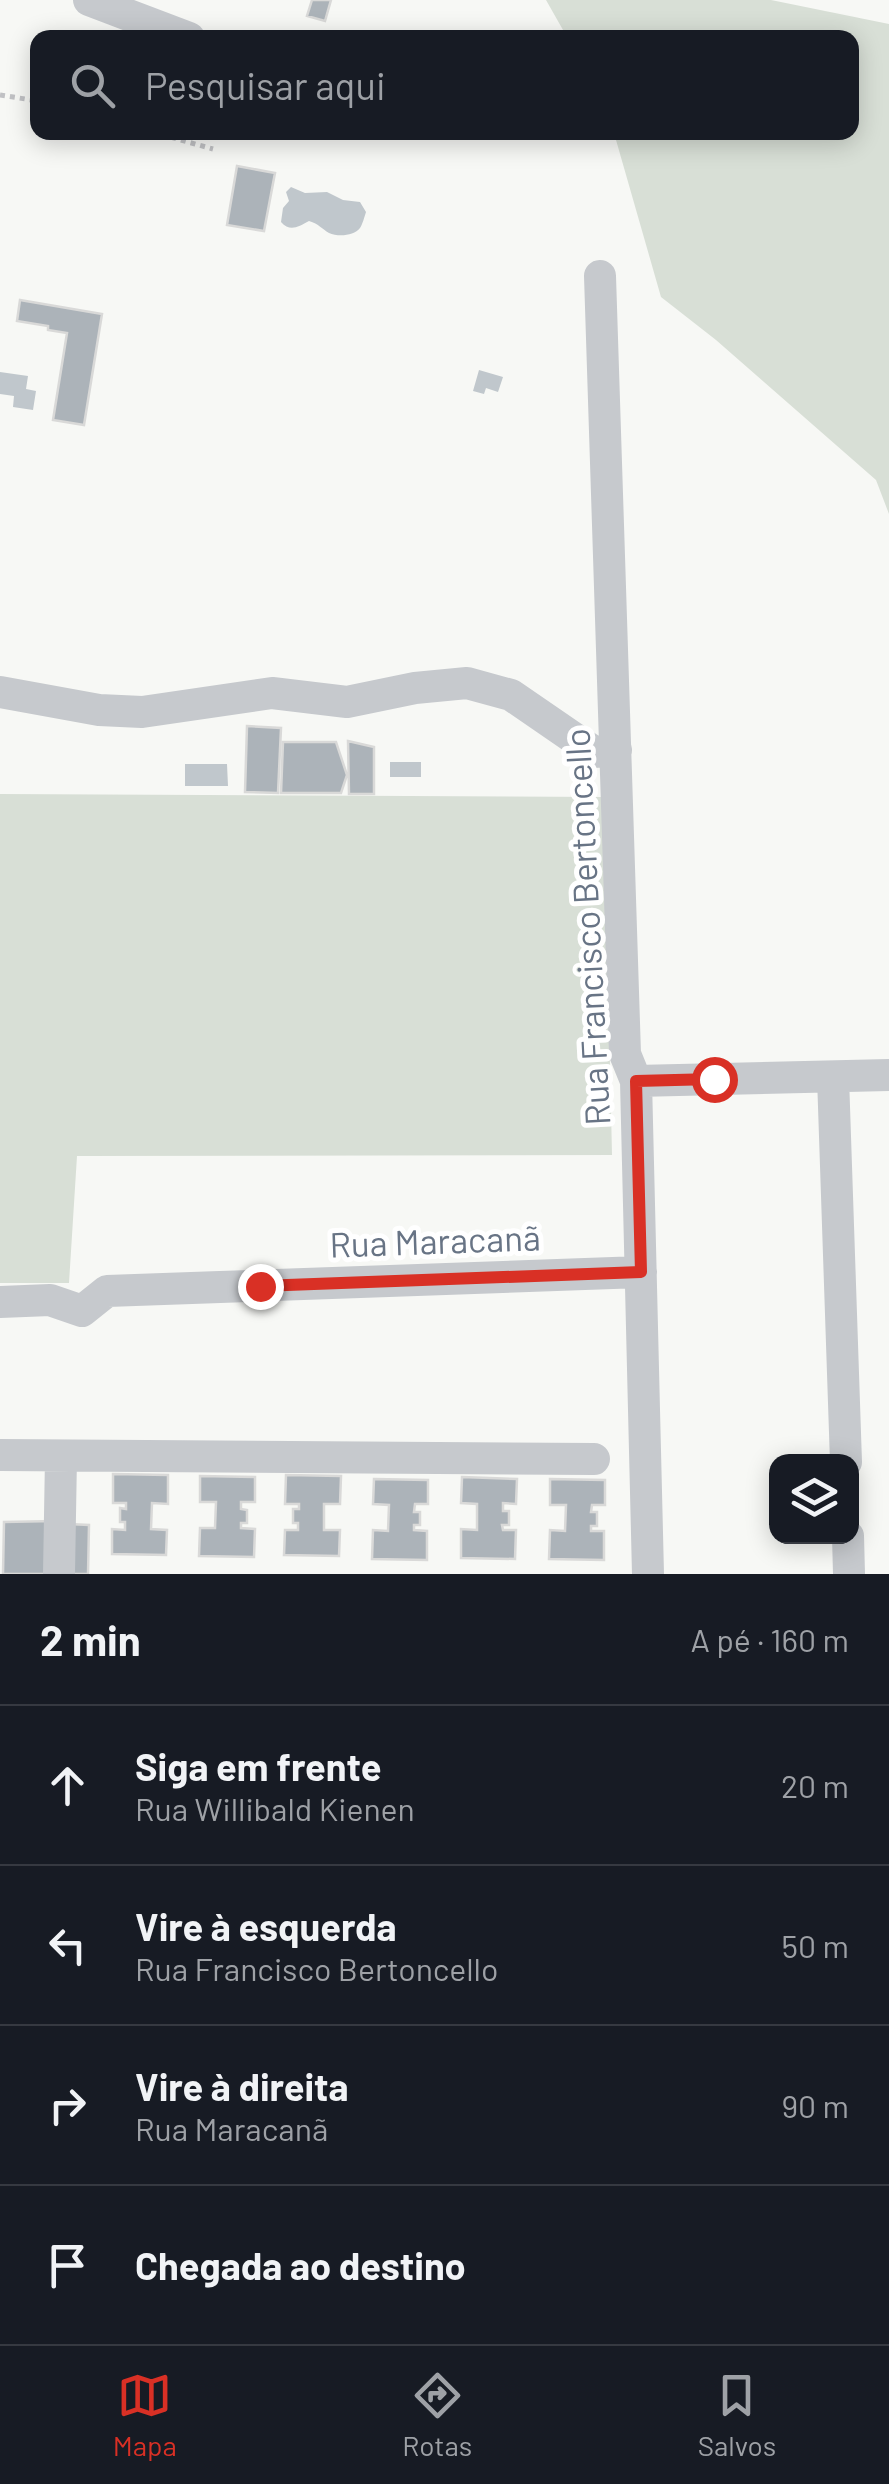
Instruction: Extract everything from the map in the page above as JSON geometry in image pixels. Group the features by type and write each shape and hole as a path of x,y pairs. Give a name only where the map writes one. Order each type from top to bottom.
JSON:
{"street":[{"path":"89,0 168,30"},
{"name":"Rua Francisco Bertoncello","path":"600,276 625,1054 636,1081 648,1574"},
{"path":"0,692 99,710 142,712 272,692 347,702 415,688 467,683 512,695 594,752 616,750"},
{"path":"636,1081 889,1075"},
{"path":"833,1076 846,1454"},
{"name":"Rua Maracanã","path":"0,1302 50,1300 82,1311 107,1291 641,1272"},
{"path":"0,1456 594,1459"},
{"path":"59,1574 61,1457"},
{"path":"848,1544 849,1574"}],"path":[{"path":"0,95 30,101"},
{"path":"179,140 212,150"}],"shaded area":[{"path":"546,0 771,0 889,24 889,514 876,480 661,297 616,140 859,140 859,30 563,30"},
{"path":"291,187 360,202 366,212 361,227 341,235 309,221 294,227 284,225 283,208 289,201 286,192"},
{"path":"479,370 503,377 498,392 486,388 484,394 473,391"},
{"path":"0,372 28,376 26,389 36,391 33,410 13,407 14,396 0,394"},
{"path":"390,762 421,762 421,777 390,777"},
{"path":"185,764 227,764 228,786 185,786"},
{"path":"0,794 604,797 612,1155 77,1156 69,1283 0,1283"}],"building":[{"path":"312,0 331,0 325,21 307,16"},
{"path":"237,166 275,173 264,231 227,225"},
{"path":"20,300 102,314 84,425 53,420 67,333 17,321"},
{"path":"247,726 281,728 278,793 245,792"},
{"path":"348,741 374,747 374,794 349,794"},
{"path":"283,742 336,742 347,775 341,793 281,793"},
{"path":"113,1474 168,1475 168,1504 152,1503 151,1529 167,1530 166,1555 112,1554 112,1529 125,1530 125,1522 120,1522 120,1508 126,1509 126,1503 113,1503"},
{"path":"286,1475 341,1476 340,1504 324,1504 324,1530 340,1530 339,1556 284,1555 285,1530 298,1530 298,1523 293,1523 293,1509 299,1509 299,1504 285,1504"},
{"path":"200,1476 255,1477 255,1502 241,1502 241,1509 247,1510 247,1523 241,1523 241,1528 255,1529 254,1557 199,1556 200,1528 215,1528 216,1502 200,1502"},
{"path":"462,1477 517,1479 516,1504 503,1503 503,1511 509,1511 509,1525 502,1525 503,1530 516,1530 515,1559 461,1558 461,1529 477,1530 477,1504 461,1503"},
{"path":"374,1479 428,1480 428,1504 415,1504 414,1512 420,1512 420,1525 414,1525 414,1530 427,1531 427,1560 372,1559 373,1530 388,1531 389,1505 373,1504"},
{"path":"550,1479 605,1480 605,1505 592,1505 591,1512 597,1512 597,1526 591,1526 591,1531 604,1531 604,1560 549,1559 550,1530 565,1531 566,1505 550,1505"},
{"path":"54,1521 53,1574 3,1574 4,1522"},
{"path":"68,1524 89,1525 88,1574 67,1574"}],"route":[{"path":"260,1286 641,1272 636,1081 714,1079"}]}
